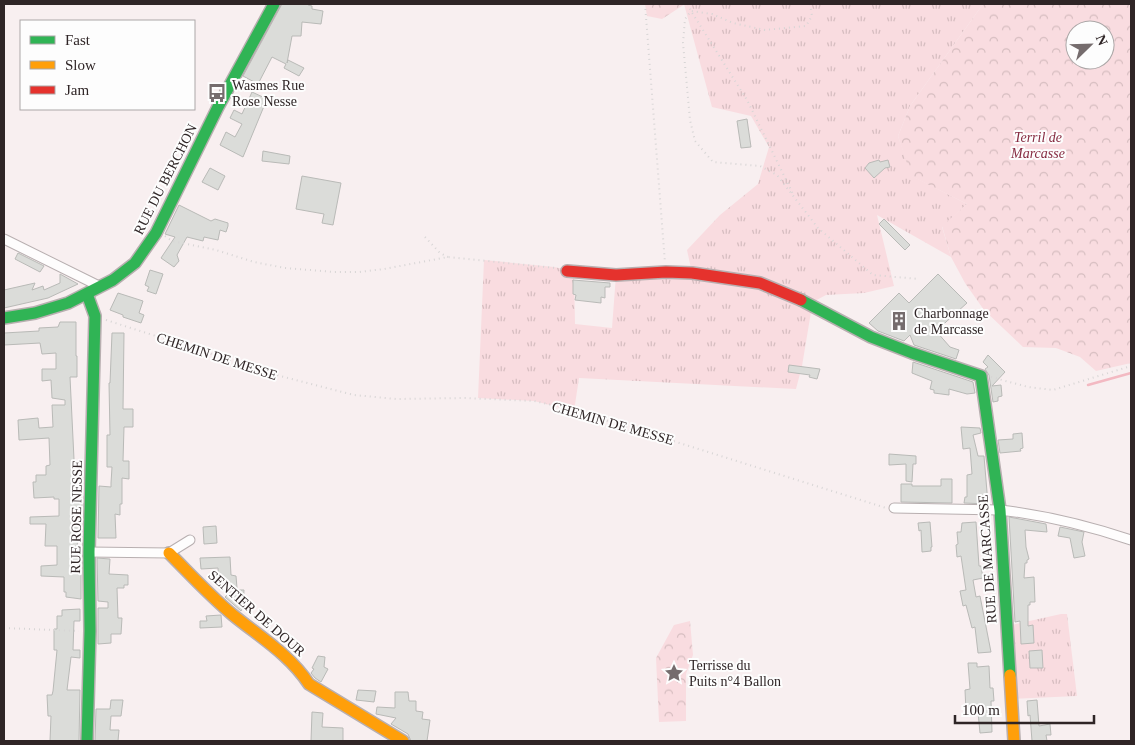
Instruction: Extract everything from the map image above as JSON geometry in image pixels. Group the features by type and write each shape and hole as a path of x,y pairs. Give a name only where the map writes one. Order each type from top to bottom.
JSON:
{"street":[{"name":"RUE DU BERCHON","path":"4,318 23,317 49,310 88,294 126,270 139,256 157,231 219,106 274,4"},
{"path":"4,239 101,287"},
{"path":"567,271 616,275 666,272 692,273 760,283 780,290 871,337 981,376"},
{"name":"RUE ROSE NESSE","path":"87,741 90,631 89,552 95,316 88,294"},
{"name":"RUE DE MARCASSE","path":"981,376 1000,510 1014,741"},
{"path":"894,508 1000,510 1078,525 1131,540"},
{"path":"89,552 169,553 190,540"},
{"name":"SENTIER DE DOUR","path":"169,553 250,630 277,648 304,674 309,684 403,741"}],"path":[{"path":"645,4 666,272"},
{"path":"688,4 747,100 794,197"},
{"path":"691,11 712,14 733,23 765,30 806,26 812,16 810,4"},
{"path":"691,11 685,19 682,44 690,120 695,141 713,162 760,166 777,175 818,228 873,275 919,279"},
{"path":"157,231 172,241 216,250 254,262 286,268 359,272 448,257 554,267 567,271"},
{"path":"425,236 440,253 448,257"},
{"name":"CHEMIN DE MESSE","path":"95,316 262,371 354,395 396,399 465,398 534,401 557,406 635,428 885,508 894,508"},
{"path":"981,376 1053,390 1131,366"},
{"path":"4,628 90,631"}],"green space":[{"path":"645,4 685,4 662,19 647,16"},
{"path":"684,4 983,4 910,106 898,136 912,176 967,204 942,227 951,257 877,215 894,286 864,293 826,295 809,304 812,306 802,366 796,389 579,378 574,411 534,401 478,398 484,260 554,267 574,271 575,324 612,328 616,275 692,273 687,250 720,215 758,184 769,147 751,116 712,107"},
{"name":"Terril de Marcasse","path":"983,4 1131,4 1131,363 1096,371 1080,357 1056,348 1023,347 984,310 965,283 951,257 942,226 967,204 911,176 898,136 910,106"},
{"path":"1067,614 1077,696 1011,699 1007,626"},
{"path":"690,621 693,655 686,674 686,721 659,722 656,658 674,625"}],"building":[{"path":"282,4 308,4 312,6 312,9 323,11 321,24 302,22 301,36 292,36 287,63 288,60 304,68 299,76 284,68 286,64 272,57 258,84 243,76"},
{"path":"252,92 267,99 243,157 220,145 226,132 235,137 242,124 230,118 234,110 242,114"},
{"path":"747,119 751,147 741,148 737,121"},
{"path":"263,151 290,156 289,164 262,161"},
{"path":"879,160 880,162 888,160 890,167 885,168 874,178 865,168 869,163"},
{"path":"210,168 225,176 218,190 202,182"},
{"path":"302,176 341,183 333,225 322,223 324,214 296,209"},
{"path":"179,205 211,221 215,219 228,223 228,226 226,232 220,230 218,240 204,237 203,241 187,237 177,255 179,261 174,267 161,258 175,237 165,234"},
{"path":"884,219 910,245 905,250 879,224"},
{"path":"18,253 44,266 40,272 15,259"},
{"path":"150,270 163,274 156,294 147,291 149,287 145,285"},
{"path":"60,274 78,284 48,298 4,308 4,290 35,283 32,290 43,286 44,290 60,283"},
{"name":"Charbonnage de Marcasse","path":"938,274 967,303 936,331 950,347 959,350 956,359 914,345 910,335 904,341 878,331 869,323 899,293 909,303"},
{"path":"573,280 610,283 610,287 605,287 605,298 601,297 601,303 575,300"},
{"path":"118,293 143,301 139,313 144,315 141,323 110,310"},
{"path":"60,322 76,322 77,377 70,377 75,480 81,480 81,537 77,537 78,557 81,557 81,599 66,597 64,577 41,576 41,566 57,565 57,546 45,546 46,524 30,524 30,517 59,516 59,499 54,499 54,497 34,498 33,482 36,482 36,475 46,475 46,466 50,465 49,438 19,440 18,420 38,418 39,428 53,427 52,405 65,405 65,400 52,398 51,380 42,381 42,369 56,369 56,353 42,354 40,343 4,345 4,333 39,331 39,328 58,327"},
{"path":"112,333 124,333 123,409 133,409 133,427 124,427 123,461 129,461 129,479 122,478 120,515 115,514 116,538 98,538 99,486 111,487 112,467 107,467 107,435 110,435 109,383"},
{"path":"988,355 1005,372 992,386 1001,385 1002,396 998,397 998,401 993,402 989,375 985,369 988,367 983,362"},
{"path":"913,362 973,382 975,393 967,394 949,389 949,395 934,393 934,390 930,389 932,381 912,373"},
{"path":"789,365 820,369 817,379 809,377 810,375 788,372"},
{"path":"961,427 980,428 981,433 973,435 978,456 984,456 988,504 964,503 965,497 967,497 967,475 972,474 970,448 963,449"},
{"path":"1022,433 1023,448 1020,449 1021,451 1000,453 998,440 1013,439 1013,434"},
{"path":"889,454 916,456 916,464 913,464 912,482 906,481 906,464 889,465"},
{"path":"941,479 952,479 952,503 901,502 901,484 941,486"},
{"path":"1009,517 1046,524 1047,532 1025,530 1029,559 1025,563 1024,578 1034,577 1035,602 1030,602 1030,605 1028,605 1028,626 1033,625 1034,643 1021,644 1020,621 1015,622"},
{"path":"930,522 931,551 922,552 921,530 919,531 918,523"},
{"path":"976,522 979,566 981,566 983,578 973,580 976,597 980,596 991,652 978,653 975,627 972,628 966,605 963,606 960,591 966,590 961,556 957,557 956,545 958,544 957,532 961,532 962,523"},
{"path":"216,526 217,543 204,544 203,527"},
{"path":"1060,527 1084,532 1082,542 1085,556 1074,558 1070,538 1058,536"},
{"path":"230,557 231,575 236,576 237,588 219,589 218,568 201,569 200,558"},
{"path":"97,558 110,559 109,574 128,575 128,585 124,585 124,588 117,588 118,618 122,618 121,634 111,634 111,643 98,644 98,608 108,608 108,602 98,601"},
{"path":"233,590 244,590 243,608 241,611 225,597"},
{"path":"80,609 80,621 74,621 73,650 80,650 80,658 71,657 67,690 80,690 79,741 50,741 51,716 48,716 47,695 52,695 53,691 57,650 54,650 54,629 57,629 57,616 62,616 62,610"},
{"path":"221,615 222,627 200,628 200,621 207,621 206,616"},
{"path":"1042,650 1043,668 1030,668 1029,651"},
{"path":"318,656 325,657 324,667 328,669 321,682 311,673"},
{"path":"968,663 977,663 977,667 989,666 990,688 993,688 994,701 991,701 992,732 980,733 978,712 966,712 965,690 970,689"},
{"path":"358,690 376,691 374,702 356,700"},
{"path":"395,692 408,692 409,701 416,701 416,711 423,712 422,719 430,720 427,741 411,741 408,734 391,724 396,718 376,714 377,707 395,708"},
{"path":"111,700 123,700 121,716 111,716 110,730 119,730 118,741 95,741 96,709 110,709"},
{"path":"1037,700 1039,726 1050,724 1051,735 1046,735 1047,741 1032,741 1027,701"},
{"path":"312,712 323,713 322,727 343,728 343,741 311,741"}],"waterway":[{"path":"1088,385 1131,373"}],"traffic: fast":[{"path":"4,318 35,313 68,303 113,280 135,263 156,233 218,107 274,4"},
{"path":"87,294 95,316 89,552 90,631 87,741"},
{"path":"801,300 871,337 981,376 1000,510 1010,675"}],"traffic: slow":[{"path":"169,553 225,608 274,646 301,673 309,684 403,741"},
{"path":"1010,675 1014,741"}],"traffic: jam":[{"path":"567,271 616,275 666,272 692,273 760,283 801,300"}],"place":[{"name":"Wasmes Rue Rose Nesse","path":"217,93"},
{"name":"Charbonnage de Marcasse","path":"899,321"},
{"name":"Terrisse du Puits n°4 Ballon","path":"674,673"}]}
